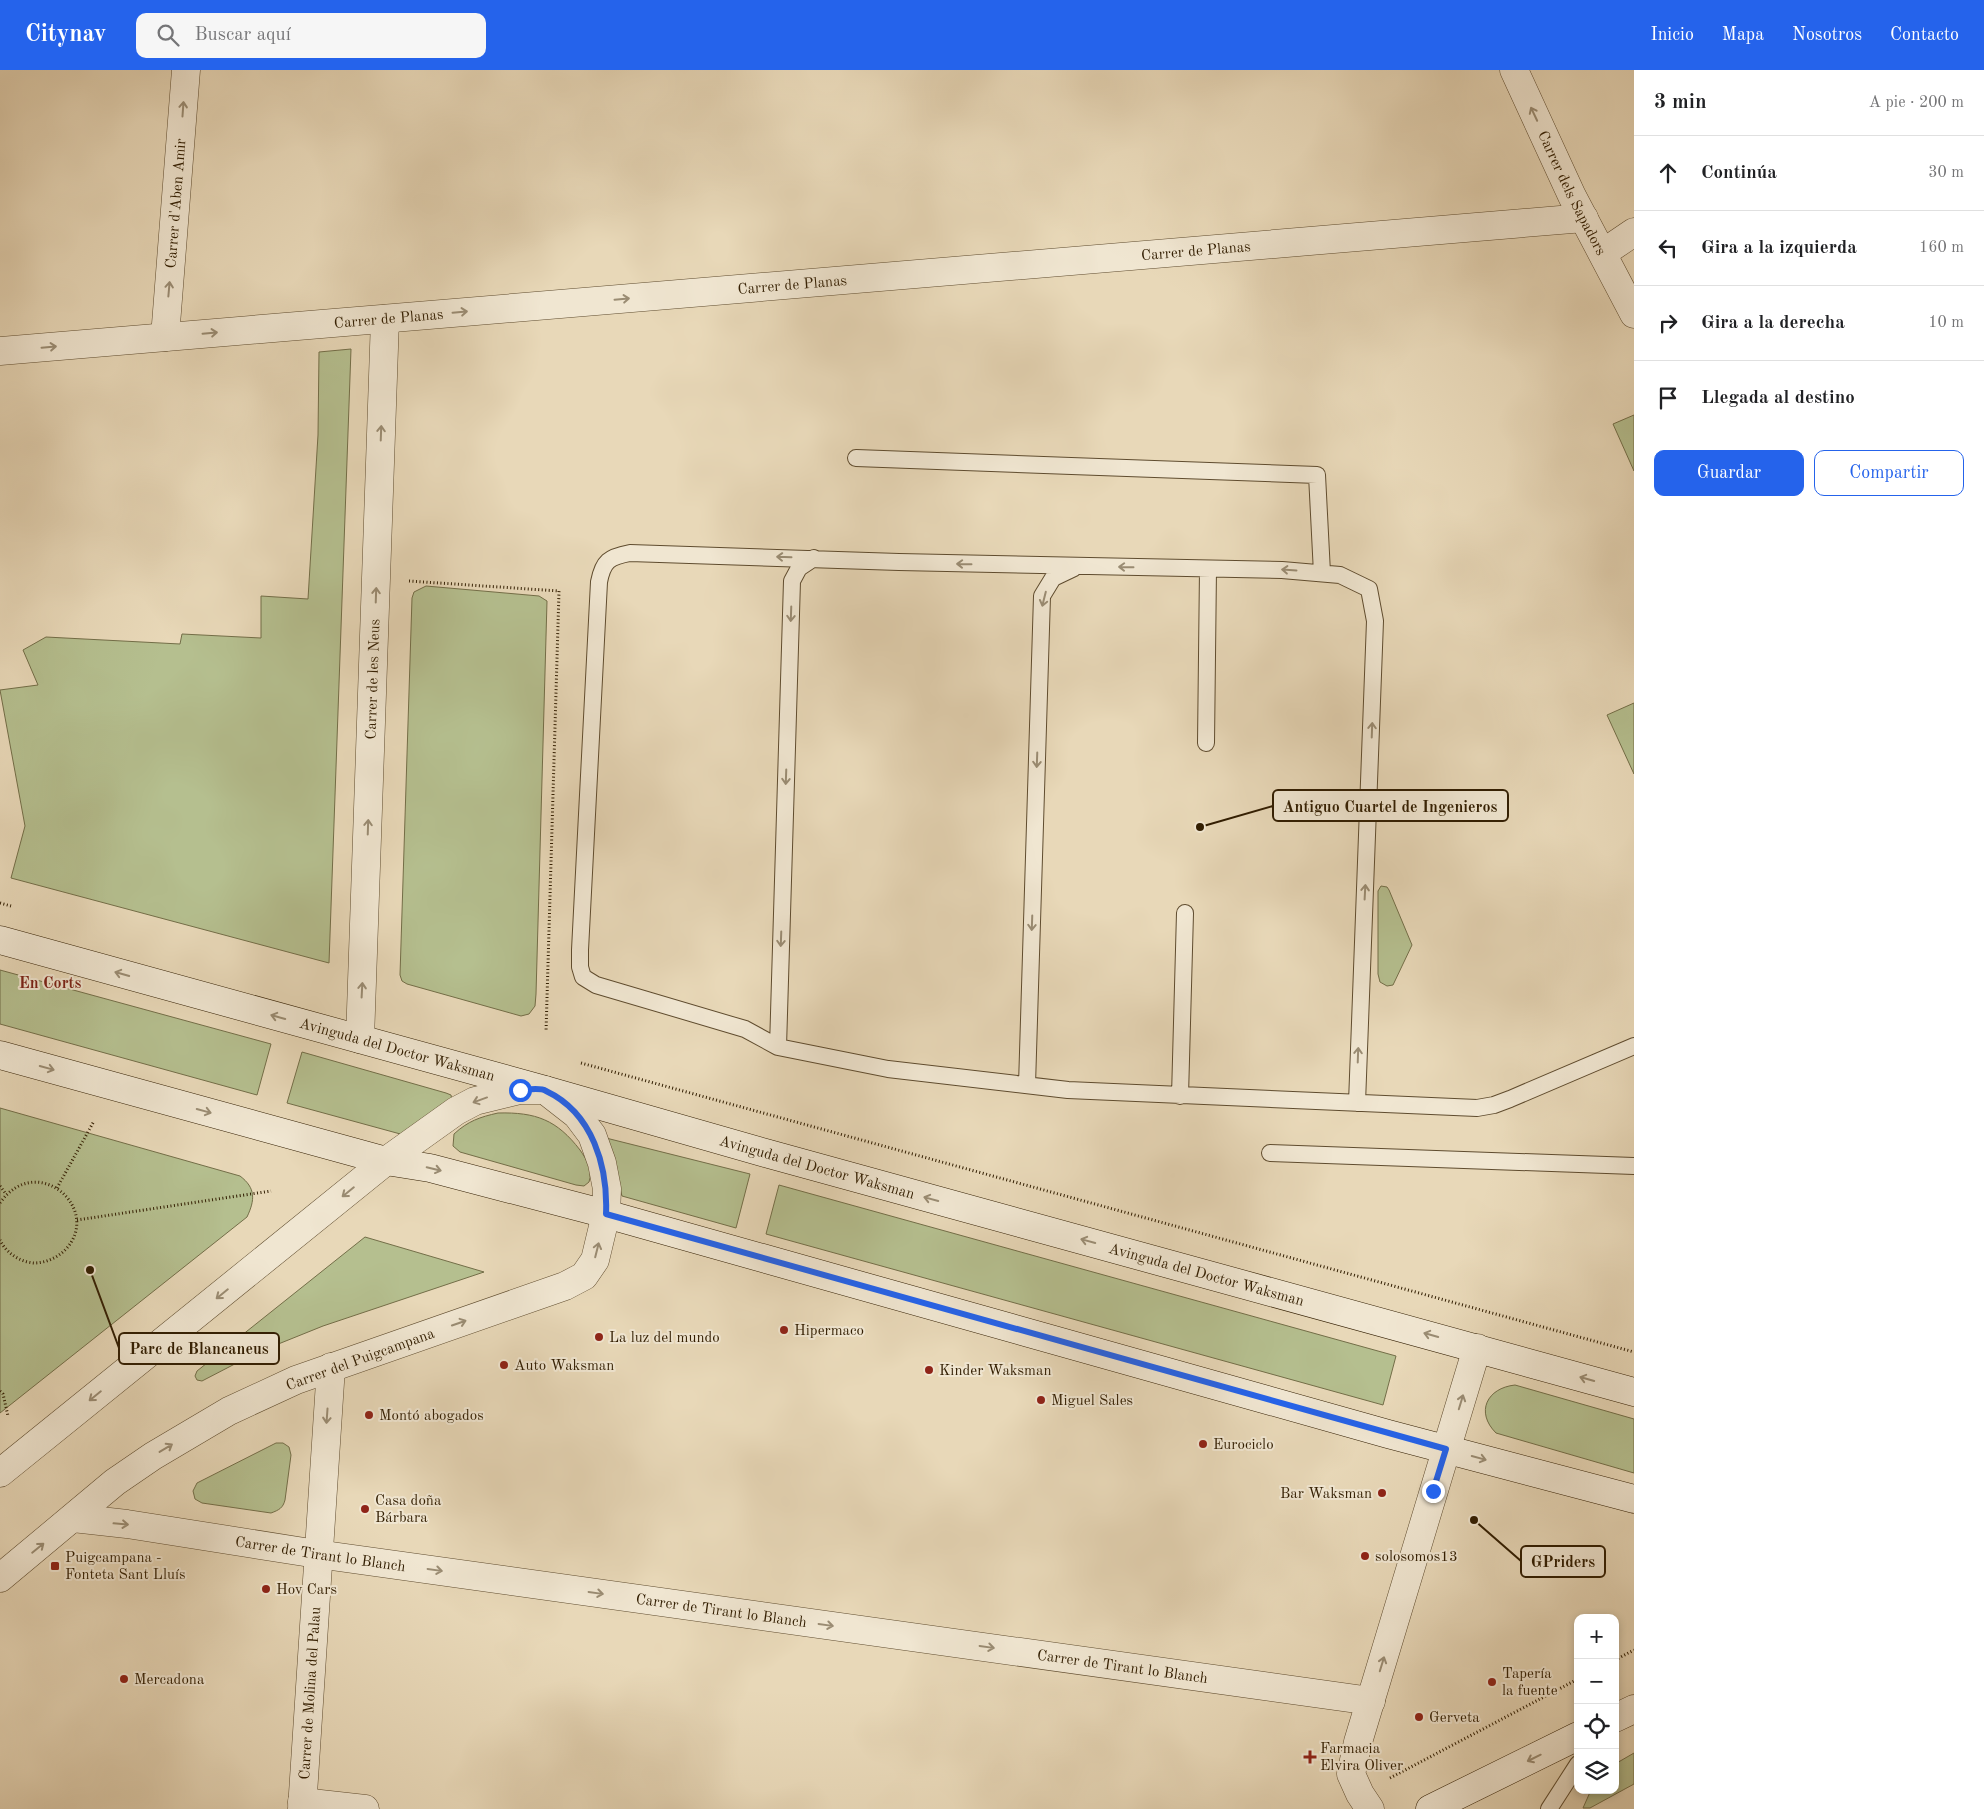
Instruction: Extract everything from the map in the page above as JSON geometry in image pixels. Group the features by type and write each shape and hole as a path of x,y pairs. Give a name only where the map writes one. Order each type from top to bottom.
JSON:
{"street":[{"name":"Carrer d'Aben Amir","path":"165,337 186,70"},
{"name":"Carrer dels Sapadors","path":"1514,70 1584,218 1634,314"},
{"name":"Carrer de Planas","path":"0,351 1584,218"},
{"path":"1603,253 1634,232"},
{"name":"Carrer de les Neus","path":"360,1039 385,319"},
{"name":"Avinguda del Doctor Waksman","path":"0,940 1634,1392"},
{"path":"0,1054 386,1161 430,1168 606,1214 1446,1449 1634,1499"},
{"path":"0,1473 386,1161 456,1112 476,1101 520,1090 545,1090"},
{"name":"Carrer del Puigcampana","path":"0,1578 115,1482 229,1411 296,1380 565,1286 584,1276 595,1260 606,1214 607,1189 602,1163 592,1135 577,1115 545,1090"},
{"path":"1370,1809 1360,1794 1351,1774 1371,1701 1477,1348"},
{"name":"Carrer de Molina del Palau","path":"302,1805 317,1554 331,1367"},
{"name":"Carrer de Tirant lo Blanch","path":"73,1518 127,1524 317,1554 1371,1701"},
{"path":"1619,1716 1634,1710"},
{"path":"1430,1809 1574,1738"},
{"path":"302,1805 365,1809"}],"lane":[{"path":"856,458 1316,475 1322,573"},
{"path":"1357,1103 1375,621 1369,589 1353,580 1322,573 1282,570 630,553 614,556 602,567 599,582 580,950 580,967 583,977 596,985 745,1029 778,1047 888,1069 1068,1090 1180,1096 1477,1108 1494,1105 1634,1046"},
{"path":"778,1047 792,581 799,568 814,558"},
{"path":"1027,1085 1042,596 1053,578 1076,566"},
{"path":"1206,743 1208,569"},
{"path":"1180,1096 1185,913"},
{"path":"1270,1152 1634,1166"},
{"path":"1619,1723 1634,1710"},
{"path":"1548,1809 1574,1770"}],"path":[{"path":"408,581 560,591 546,1032"},
{"path":"0,903 19,908"},
{"path":"580,1062 1634,1352"},
{"path":"57,1188 94,1121"},
{"path":"0,1203 6,1194 25,1183 47,1183 68,1197 74,1208 77,1220 75,1234 69,1246 60,1255 48,1261 35,1263 22,1260 10,1254 0,1240"},
{"path":"0,1186 6,1194"},
{"path":"77,1220 271,1191"},
{"path":"0,1391 3,1394 8,1416"},
{"path":"1617,1659 1634,1650"},
{"path":"1391,1778 1574,1681"}],"green space":[{"path":"351,349 329,963 11,878 25,826 0,690 38,685 23,650 46,637 180,644 182,634 261,638 261,596 308,599 318,435 319,352"},
{"path":"1634,415 1634,471 1613,424"},
{"path":"426,586 539,596 547,601 536,994 535,1006 529,1014 521,1016 407,984 402,981 400,975 412,598 414,592"},
{"path":"1634,703 1634,774 1607,715"},
{"path":"1381,886 1387,887 1389,890 1412,945 1393,985 1387,986 1380,982 1378,974 1378,891"},
{"path":"0,970 271,1044 257,1095 0,1024"},
{"path":"302,1052 446,1093 451,1095 452,1100 404,1135 287,1103"},
{"path":"0,1108 240,1176 249,1185 253,1200 247,1217 0,1413"},
{"path":"498,1113 535,1116 563,1131 587,1161 590,1169 589,1182 584,1186 576,1185 460,1152 453,1146 454,1134 464,1126 480,1118"},
{"path":"606,1138 750,1174 736,1228 622,1196"},
{"path":"779,1185 1396,1356 1383,1405 766,1234"},
{"path":"365,1237 484,1272 323,1326 256,1353 202,1381 197,1380 195,1376 197,1371"},
{"path":"1515,1385 1634,1419 1634,1473 1496,1433 1486,1417 1485,1409 1487,1402 1497,1391"},
{"path":"276,1443 283,1443 289,1447 291,1455 285,1500 282,1507 278,1510 271,1513 202,1503 195,1499 193,1491 197,1483"},
{"path":"1634,1753 1634,1784 1619,1792 1619,1762"},
{"path":"1589,1794 1616,1794 1590,1808 1583,1808"}],"place":[{"name":"Antiguo Cuartel de Ingenieros","path":"1200,827"},
{"name":"Parc de Blancaneus","path":"90,1270"},
{"name":"Hipermaco","path":"784,1330"},
{"name":"La luz del mundo","path":"599,1337"},
{"name":"Auto Waksman","path":"504,1365"},
{"name":"Kinder Waksman","path":"929,1370"},
{"name":"Miguel Sales","path":"1041,1400"},
{"name":"Montó abogados","path":"369,1415"},
{"name":"Eurociclo","path":"1203,1444"},
{"name":"Bar Waksman","path":"1382,1493"},
{"name":"Casa doña Bárbara","path":"365,1509"},
{"name":"GPriders","path":"1474,1520"},
{"name":"solosomos13","path":"1365,1556"},
{"name":"Puigcampana - Fonteta Sant Lluís","path":"55,1566"},
{"name":"Hov Cars","path":"266,1589"},
{"name":"Mercadona","path":"124,1679"},
{"name":"Tapería la fuente","path":"1492,1682"},
{"name":"Gerveta","path":"1419,1717"},
{"name":"Farmacia Elvira Oliver","path":"1310,1757"}],"district":[{"name":"En Corts","path":"50,982"}],"route":[{"path":"520,1090 545,1090 577,1115 592,1135 602,1163 607,1189 606,1214 1446,1449 1433,1491"}]}
